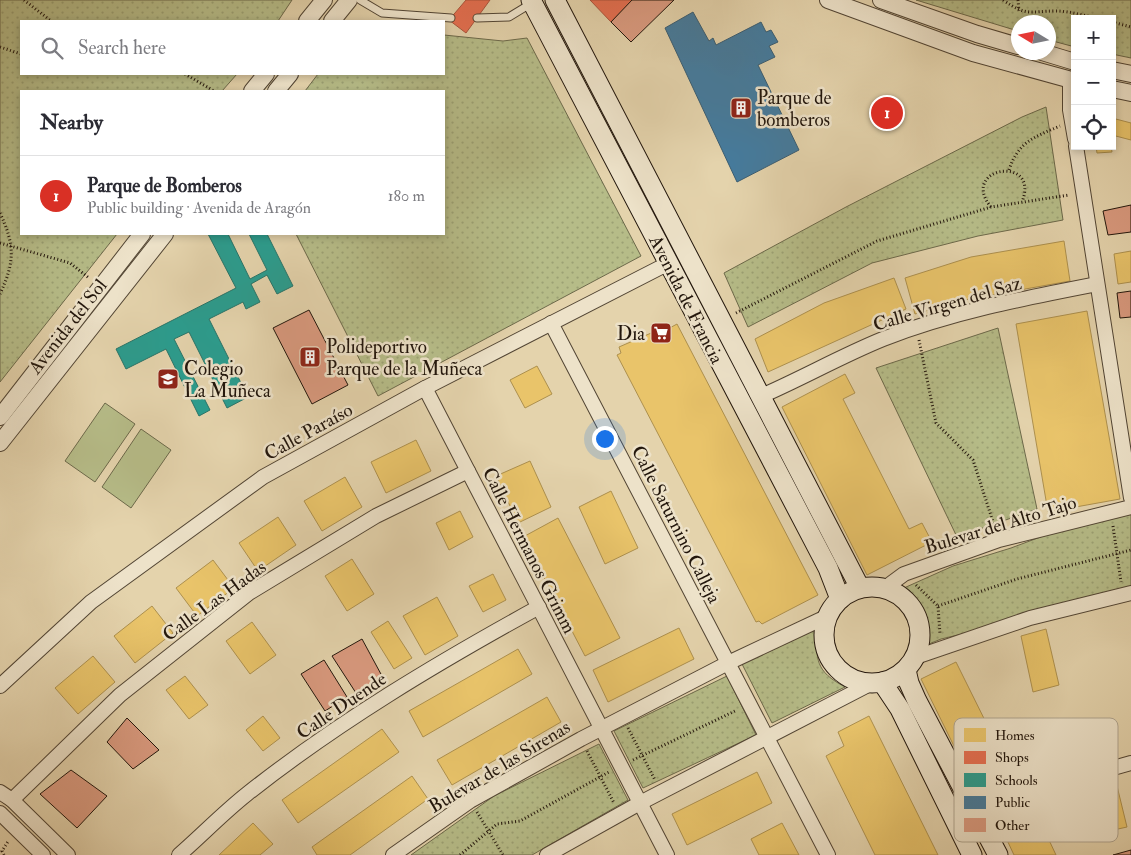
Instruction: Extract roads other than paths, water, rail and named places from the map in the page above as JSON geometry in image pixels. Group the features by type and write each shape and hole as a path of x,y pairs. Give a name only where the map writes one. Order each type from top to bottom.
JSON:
{"main road":[{"name":"Avenida de Francia","path":"555,0 759,397 860,588"},
{"name":"Avenida de Francia","path":"532,1 828,568 840,599"},
{"path":"954,772 916,701 909,683 911,663 921,633 914,610 906,600 885,588 860,588 840,599 828,616 824,637 829,657 839,669 851,678 877,683 900,709 954,818"},
{"path":"877,683 911,663"},
{"path":"966,842 972,855"},
{"path":"991,842 998,855"}],"street":[{"path":"308,20 324,0"},
{"path":"333,20 349,0"},
{"path":"828,0 973,53 1071,79"},
{"path":"881,0 1011,44"},
{"path":"1056,56 1071,61"},
{"path":"1116,71 1131,74"},
{"path":"253,90 265,75"},
{"path":"277,90 289,75"},
{"path":"1116,90 1131,93"},
{"path":"1077,150 1131,498"},
{"name":"Avenida del Sol","path":"0,416 141,235"},
{"name":"Avenida del Sol","path":"0,444 164,235"},
{"name":"Calle Paraíso","path":"0,686 91,602 263,477 425,388 669,263"},
{"name":"Calle Virgen del Saz","path":"759,397 843,357 917,327 994,304 1097,284"},
{"name":"Calle Saturnino Calleja","path":"552,323 728,663"},
{"name":"Calle Hermanos Grimm","path":"425,388 602,728"},
{"name":"Calle Las Hadas","path":"12,800 120,695 249,593 376,516 468,471"},
{"name":"Bulevar del Alto Tajo","path":"885,588 904,574 999,540 1131,507"},
{"path":"911,663 941,650 1030,618 1127,594"},
{"name":"Calle Duende","path":"179,855 246,795 336,729 443,660 538,607"},
{"name":"Bulevar de las Sirenas","path":"393,855 470,801 580,739 728,663 828,616"},
{"path":"728,663 828,855"},
{"path":"547,855 661,792 877,683"},
{"path":"602,728 667,855"},
{"path":"1118,767 1131,763"},
{"path":"0,792 12,800 68,855"},
{"path":"0,813 43,855"}],"lane":[{"path":"360,0 382,13 451,18"},
{"path":"477,18 509,17 532,1"}],"place":[{"name":"Parque de bomberos","path":"741,108"},
{"name":"Parque de Bomberos","path":"887,113"},
{"name":"Dia","path":"661,333"},
{"name":"Polideportivo Parque de la Muñeca","path":"310,357"},
{"name":"Colegio La Muñeca","path":"168,379"}]}
